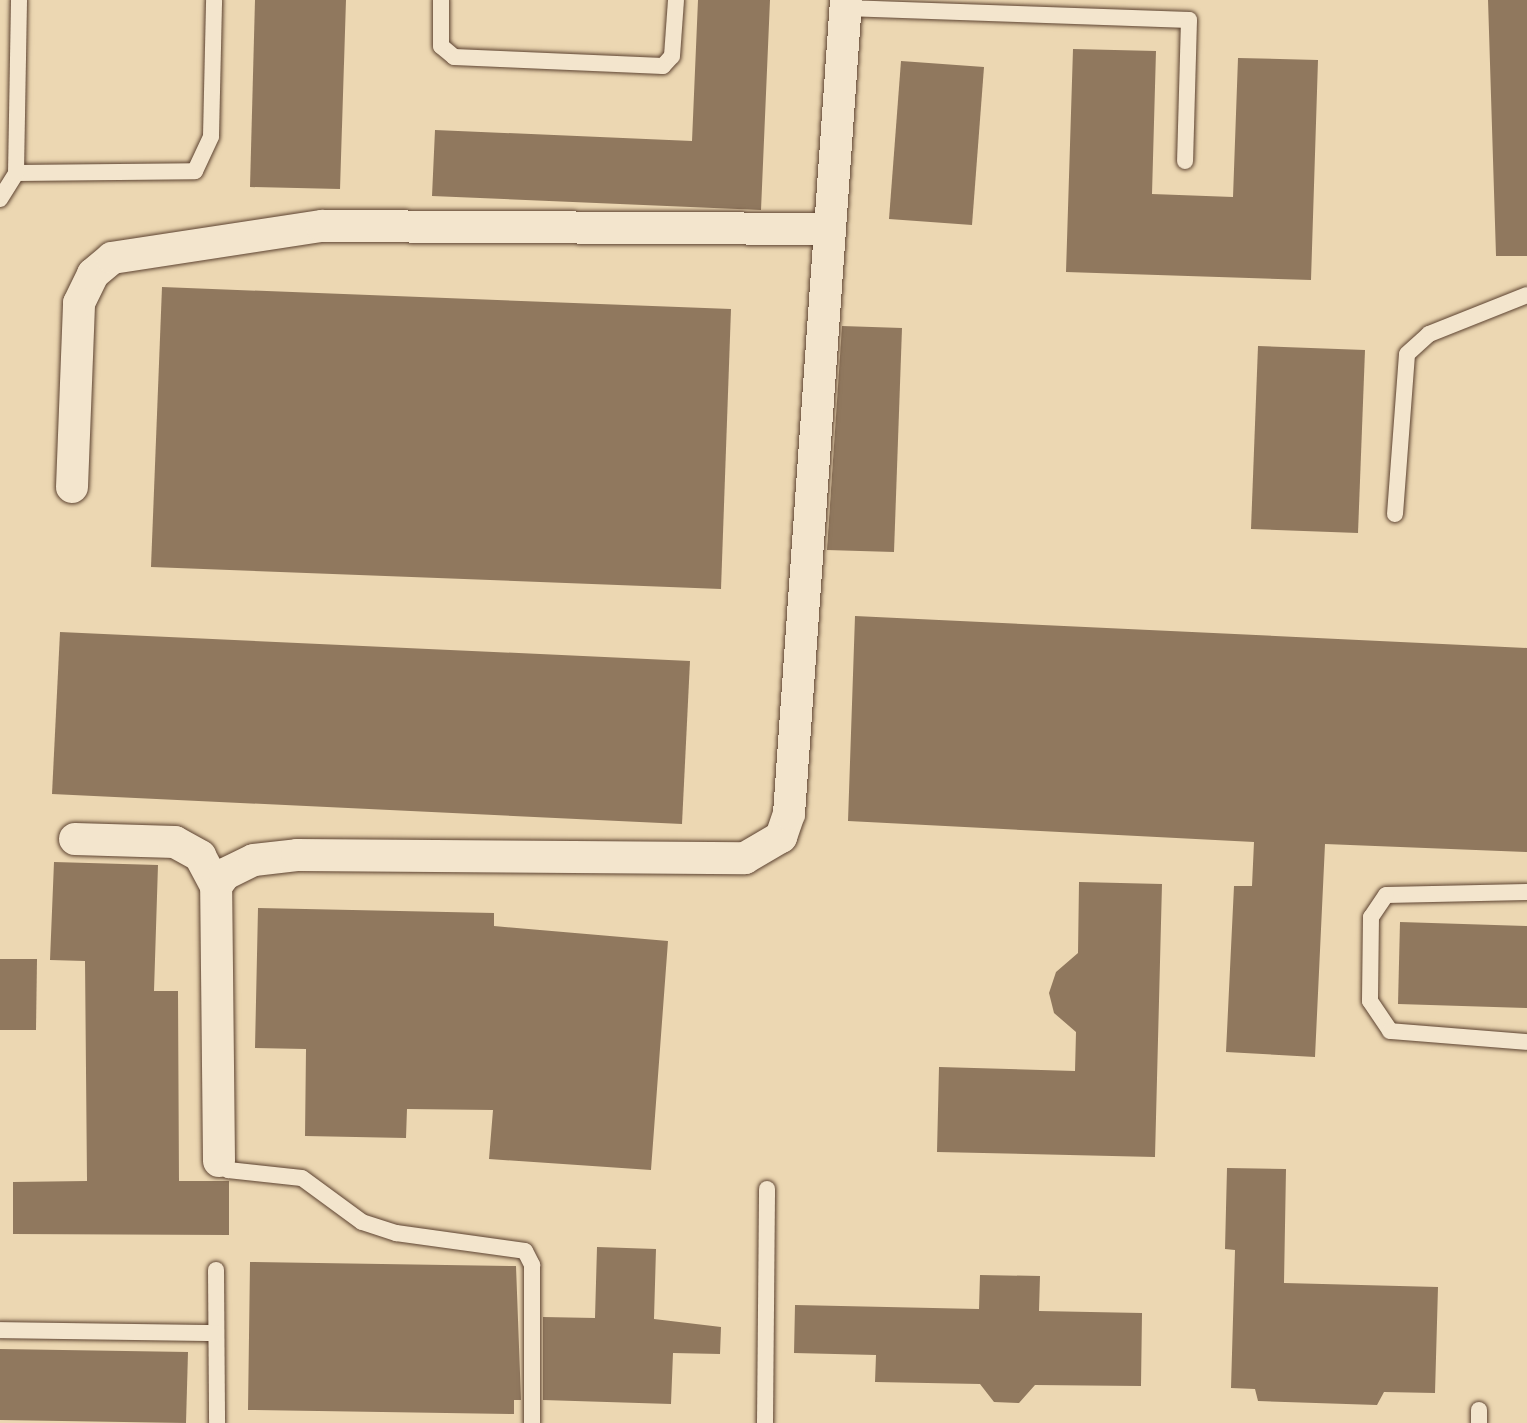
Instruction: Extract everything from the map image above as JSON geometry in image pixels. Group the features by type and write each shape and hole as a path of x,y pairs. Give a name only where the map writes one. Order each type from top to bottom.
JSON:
{"street":[{"path":"216,886 240,865 274,856 745,858 781,837 789,814 846,4"},
{"path":"72,487 79,303 93,274 112,258 322,226 829,229"},
{"path":"75,839 175,842 200,856 216,886 219,1161"}],"lane":[{"path":"0,199 16,173 19,0"},
{"path":"16,173 195,171 211,136 214,0"},
{"path":"441,0 441,46 454,57 663,66 672,56 676,0"},
{"path":"846,4 1189,20 1185,161"},
{"path":"1395,514 1407,354 1429,334 1527,295"},
{"path":"1527,892 1386,895 1371,917 1370,987 1373,1015 1390,1031 1527,1042"},
{"path":"219,1161 228,1170 302,1178 362,1222 396,1233 525,1251 532,1265 532,1423"},
{"path":"765,1423 767,1189"},
{"path":"216,1270 217,1423"},
{"path":"0,1330 216,1333"}],"building":[{"path":"255,0 346,0 340,189 250,187"},
{"path":"698,0 770,0 761,210 432,196 435,130 692,141"},
{"path":"1488,0 1527,0 1527,256 1496,256"},
{"path":"1073,49 1156,51 1152,194 1233,197 1238,58 1318,60 1311,280 1066,272"},
{"path":"901,61 984,67 972,225 889,219"},
{"path":"162,287 731,309 721,589 151,567"},
{"path":"842,326 902,328 894,552 827,550"},
{"path":"1258,346 1365,350 1358,533 1251,529"},
{"path":"855,616 1527,648 1527,852 1325,844 1315,1057 1226,1052 1234,886 1252,886 1254,842 848,821"},
{"path":"60,632 690,661 682,824 52,794"},
{"path":"54,862 158,865 154,991 178,991 179,1181 229,1181 229,1235 13,1234 13,1182 87,1181 85,961 50,960"},
{"path":"1079,882 1162,884 1155,1157 937,1152 939,1067 1075,1071 1076,1032 1054,1013 1049,993 1056,972 1078,953"},
{"path":"258,908 494,913 494,926 668,941 651,1170 489,1159 493,1110 407,1109 406,1138 305,1136 306,1049 255,1048"},
{"path":"1400,922 1527,926 1527,1008 1398,1004"},
{"path":"0,959 37,959 36,1030 0,1030"},
{"path":"1227,1168 1286,1169 1284,1283 1438,1287 1435,1393 1384,1392 1377,1405 1258,1401 1255,1389 1231,1388 1235,1250 1225,1249"},
{"path":"597,1247 656,1249 654,1319 721,1327 720,1354 673,1353 671,1404 543,1400 543,1317 595,1318"},
{"path":"250,1262 516,1266 521,1400 514,1400 514,1414 248,1410"},
{"path":"980,1275 1040,1276 1039,1311 1142,1313 1141,1386 1035,1385 1019,1403 994,1402 980,1384 875,1382 876,1355 794,1353 795,1305 979,1309"},
{"path":"0,1349 188,1352 186,1423 0,1420"}]}
